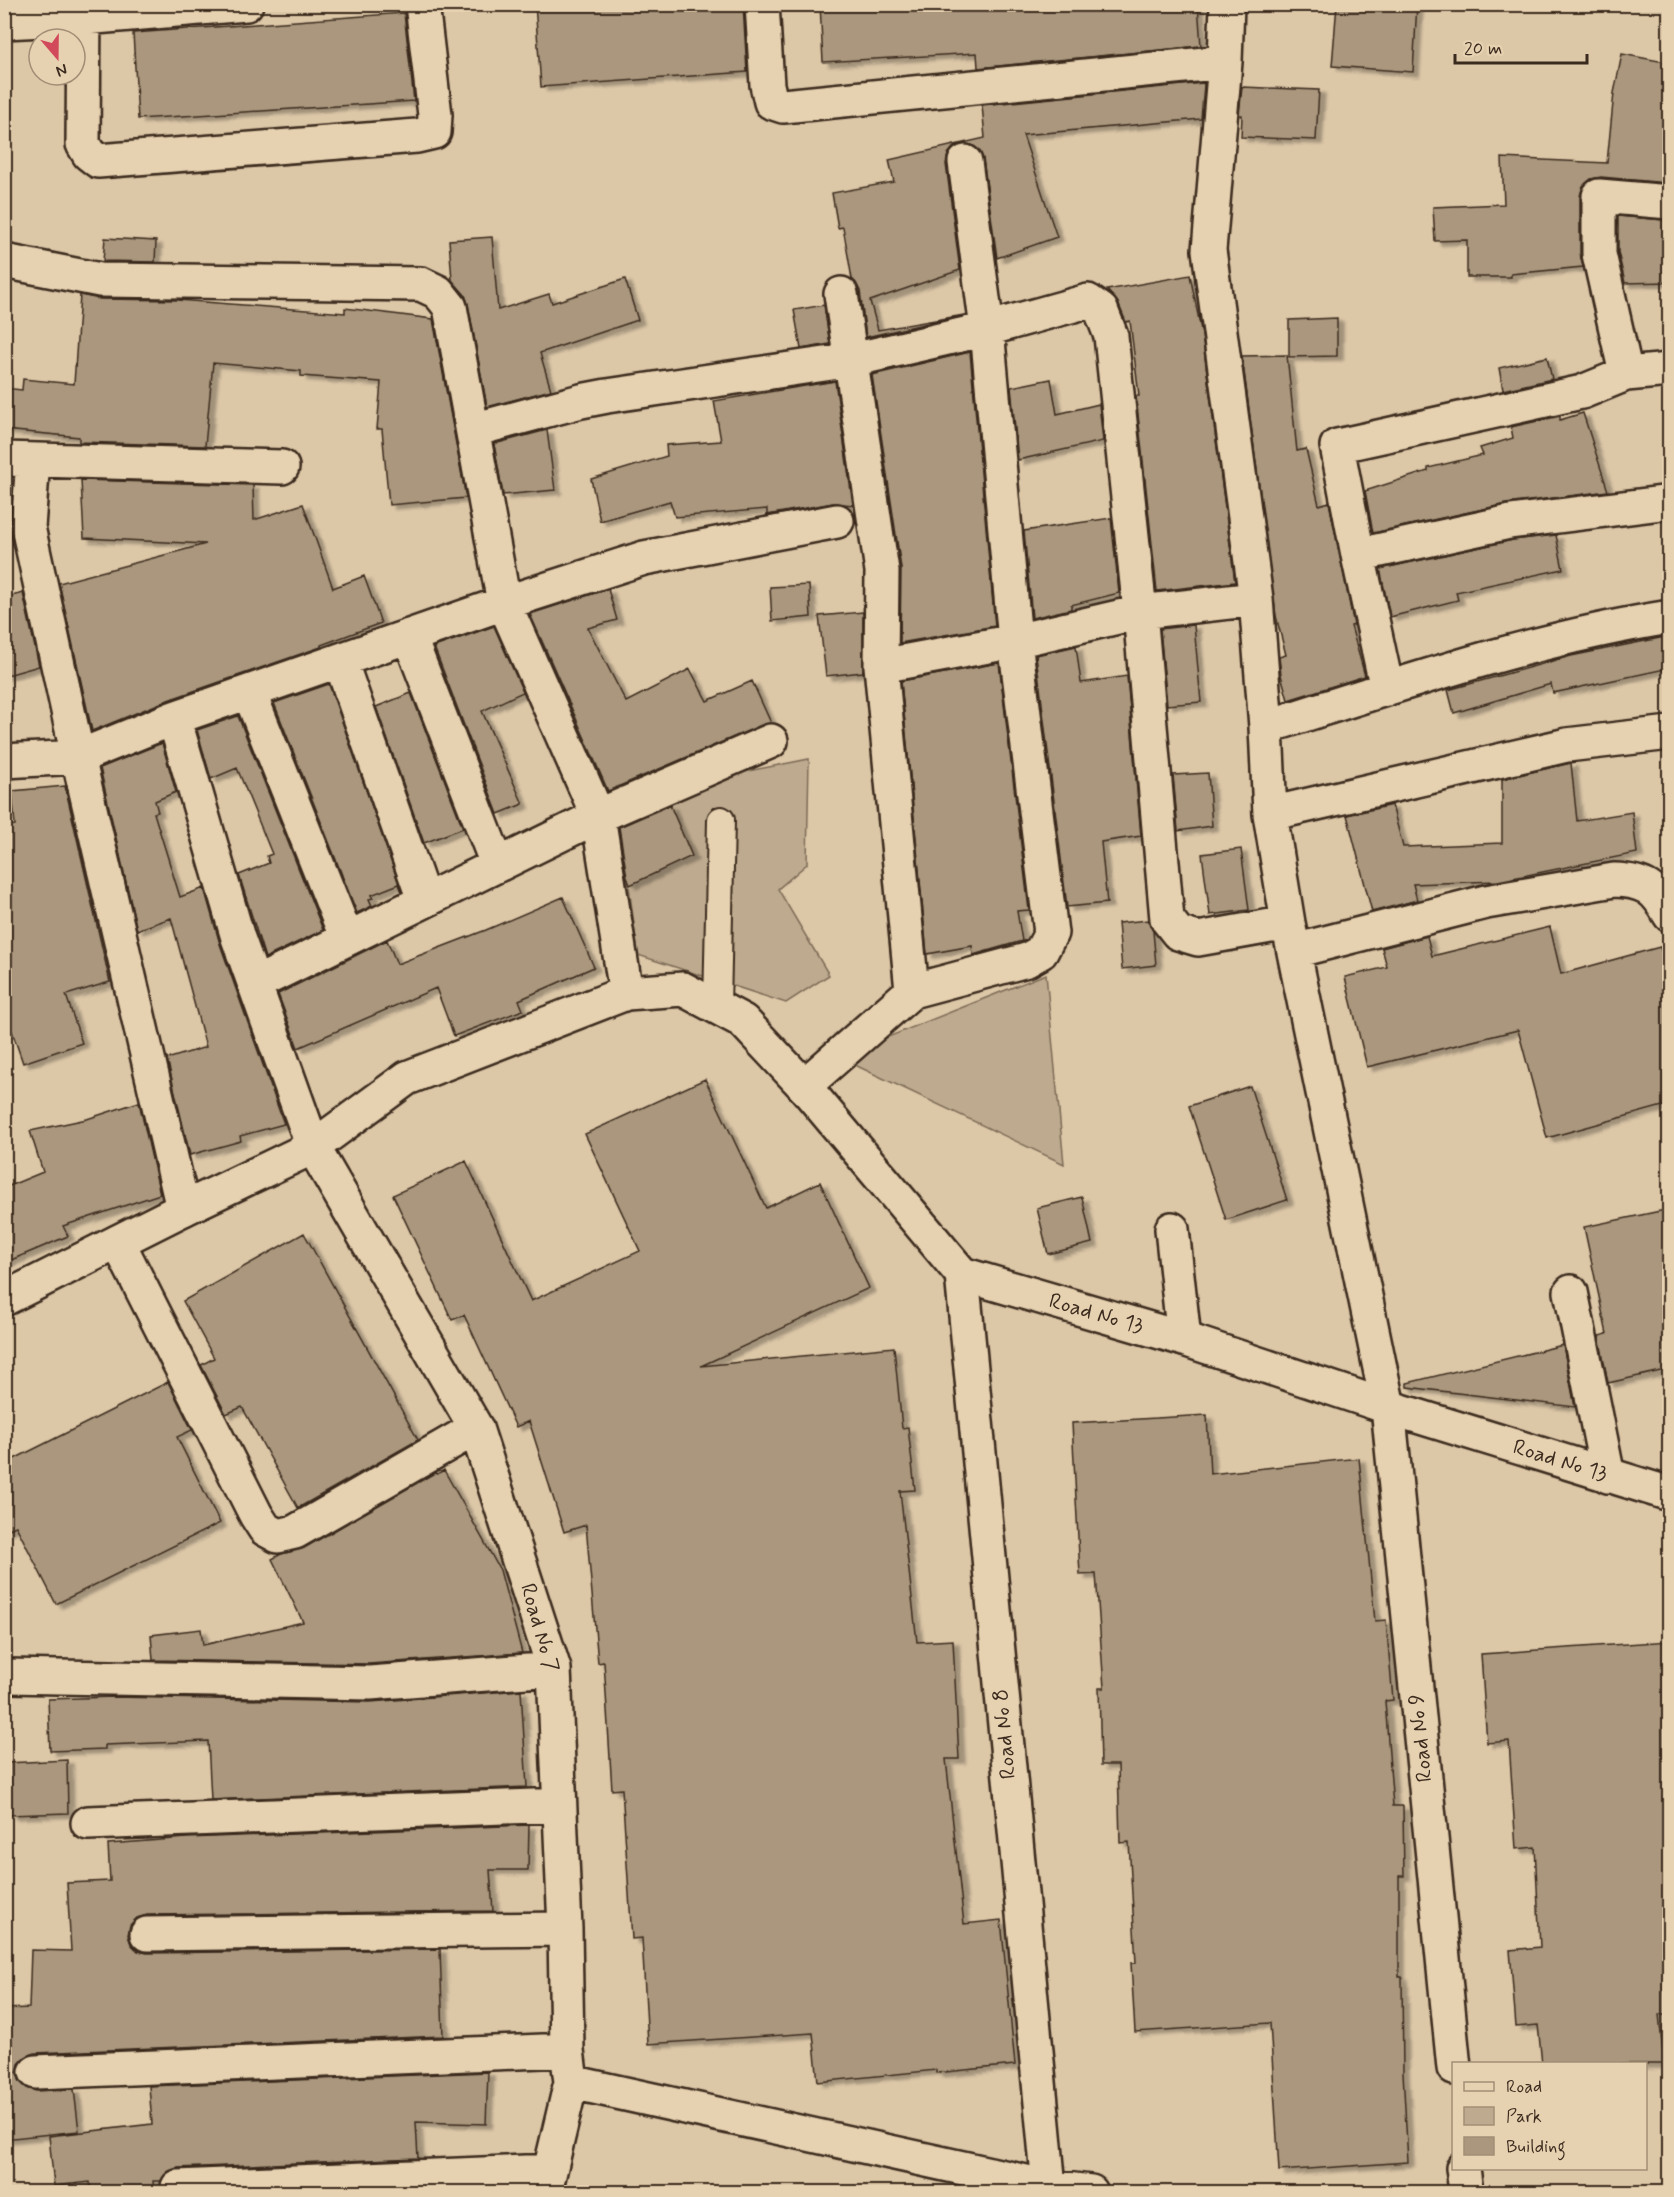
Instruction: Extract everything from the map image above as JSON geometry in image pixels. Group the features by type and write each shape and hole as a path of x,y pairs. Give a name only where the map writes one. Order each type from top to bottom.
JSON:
{"street":[{"path":"4,22 84,11 246,4"},
{"path":"84,11 83,144 89,154 98,161 417,136 434,132 435,115 422,4"},
{"path":"762,4 767,85 771,102 783,106 1225,62"},
{"name":"Road No 9","path":"1227,4 1225,62 1209,250 1256,599 1270,814 1291,937 1388,1407 1453,2062"},
{"path":"804,1086 912,991 1027,960 1041,952 1051,933 1015,641 987,329 965,162"},
{"path":"1626,374 1599,254 1599,196 1670,202"},
{"path":"4,261 100,280 421,284 438,292 450,307 504,603 598,816 626,993"},
{"path":"842,294 882,571 881,666 912,991"},
{"path":"473,430 608,396 852,360 987,329 1088,301 1101,310 1111,336 1140,612 1167,919 1178,933 1197,939 1291,937 1614,880 1635,881 1653,891 1670,915"},
{"path":"1388,689 1358,555 1337,446 1582,392 1626,374 1670,370"},
{"path":"183,1209 78,757 28,527 19,460 282,467"},
{"path":"1358,555 1510,522 1670,502"},
{"path":"4,761 78,757 174,718 504,603 644,558 837,521"},
{"path":"881,666 1015,641 1140,612 1256,599"},
{"path":"1266,727 1475,661 1611,626 1670,617"},
{"path":"409,636 497,864"},
{"path":"340,660 424,900"},
{"path":"249,692 347,939"},
{"name":"Road No 7","path":"174,718 238,938 313,1147 476,1428 554,1669 565,1929 567,2050 571,2082 548,2182"},
{"path":"1270,814 1567,745 1670,734"},
{"path":"255,984 598,816 771,741"},
{"path":"4,1299 313,1147 407,1078 626,993 683,989 743,1021 804,1086 962,1275"},
{"path":"1172,1229 1184,1339"},
{"path":"118,1242 256,1515 265,1529 278,1536 295,1532 476,1428"},
{"name":"Road No 13","path":"962,1275 1184,1339 1388,1407 1670,1494"},
{"name":"Road No 8","path":"962,1275 1048,2190"},
{"path":"1571,1292 1608,1476"},
{"path":"8,1676 370,1683 554,1669"},
{"path":"88,1823 559,1805"},
{"path":"147,1934 565,1929"},
{"path":"36,2072 567,2050"},
{"path":"571,2082 1048,2190 1090,2193"},
{"path":"1463,2170 1466,2193"},
{"path":"178,2187 548,2182"}],"lane":[{"path":"717,1007 721,820"}],"green space":[{"path":"809,759 807,864 778,889 829,975 786,1003 638,955 626,863 680,857 668,787"},
{"path":"1046,974 1064,1164 838,1057"}],"building":[{"path":"535,4 743,4 747,72 541,87"},
{"path":"820,4 1198,4 1201,46 978,68 977,53 823,62"},
{"path":"1337,4 1417,4 1413,72 1332,66"},
{"path":"404,13 414,101 138,119 133,33"},
{"path":"1622,54 1670,63 1670,156 1667,183 1601,177 1591,179 1583,186 1580,196 1580,254 1583,267 1511,274 1511,277 1467,277 1467,240 1435,241 1433,207 1504,204 1502,158 1607,163 1614,93"},
{"path":"1203,83 1201,119 1023,135 1057,237 997,258 983,159 979,150 972,145 962,144 954,147 948,154 946,164 960,270 870,301 878,330 964,315 866,337 860,291 852,279 843,227 838,228 832,193 894,182 889,160 985,138 982,105"},
{"path":"1242,87 1319,90 1316,140 1241,137 1242,115 1239,115"},
{"path":"1618,216 1664,220 1663,232 1670,231 1670,282 1625,283 1618,252"},
{"path":"492,237 498,310 549,294 552,303 625,279 638,320 540,353 551,390 487,407 468,304 465,295 452,280 449,240"},
{"path":"105,238 156,241 155,262 103,261"},
{"path":"1190,275 1202,335 1235,582 1157,591 1130,321 1126,322 1118,303 1107,290"},
{"path":"80,295 100,299 178,300 345,313 345,308 433,319 466,498 389,505 382,429 377,429 381,382 301,376 301,371 213,363 205,446 79,442 79,437 4,430 4,388 22,390 23,379 74,384"},
{"path":"824,305 830,344 801,349 794,310"},
{"path":"1337,318 1337,356 1289,357 1289,320"},
{"path":"970,352 995,626 900,643 901,568 872,375"},
{"path":"1287,355 1297,451 1306,449 1319,505 1329,502 1354,625 1351,626 1365,676 1288,700 1279,657 1286,655 1276,616 1242,356"},
{"path":"1547,357 1552,379 1503,390 1499,368"},
{"path":"1051,379 1057,414 1099,404 1103,441 1018,460 1011,387"},
{"path":"835,381 853,505 833,503 767,515 767,509 675,517 670,501 600,521 591,479 667,456 666,445 721,441 714,401"},
{"path":"1583,413 1608,491 1506,504 1373,533 1365,491 1428,471 1428,468 1483,455 1480,448 1513,438 1511,427 1560,416 1560,420"},
{"path":"547,430 555,490 503,495 494,444"},
{"path":"81,480 253,485 254,520 303,504 333,588 364,576 381,623 321,645 321,647 168,700 92,731 59,583 206,544 84,538"},
{"path":"1111,518 1119,593 1071,605 1071,609 1032,618 1024,531"},
{"path":"1556,535 1563,569 1456,592 1458,600 1390,617 1380,569 1513,540"},
{"path":"809,585 811,617 772,621 770,587"},
{"path":"608,589 617,620 588,628 626,702 690,669 707,701 752,681 771,723 608,791 530,614"},
{"path":"23,593 39,666 4,676 4,598"},
{"path":"863,612 863,672 826,676 819,616"},
{"path":"1194,625 1201,702 1167,705 1160,629"},
{"path":"494,626 523,692 482,711 523,804 498,814 434,647"},
{"path":"1670,636 1670,668 1553,693 1551,684 1454,713 1448,690 1571,656"},
{"path":"1076,646 1081,683 1127,676 1141,836 1101,842 1107,903 1067,907 1036,655"},
{"path":"999,663 1029,910 1017,911 1022,941 973,955 972,946 927,954 901,681"},
{"path":"329,684 399,884 371,895 373,898 369,899 372,906 357,913 274,703"},
{"path":"411,693 463,828 424,843 376,707"},
{"path":"238,716 323,930 265,958 239,875 269,863 267,856 272,854 237,768 211,779 197,730"},
{"path":"162,743 176,792 155,801 158,812 154,813 180,897 204,888 220,944 284,1124 240,1136 241,1141 190,1155 167,1059 206,1047 171,918 137,930 100,768"},
{"path":"1571,763 1577,821 1632,812 1637,853 1498,881 1413,884 1417,900 1372,912 1347,815 1392,805 1403,847 1502,843 1502,779"},
{"path":"1208,773 1212,826 1178,831 1173,775"},
{"path":"65,786 110,982 66,995 82,1043 23,1063 4,1008 4,826 15,825 12,791"},
{"path":"670,805 692,856 630,885 619,827"},
{"path":"1241,849 1249,910 1210,915 1202,854"},
{"path":"563,897 594,967 519,1000 523,1010 454,1036 436,988 298,1048 278,994 387,940 397,964"},
{"path":"1148,920 1153,931 1156,965 1122,969 1118,923"},
{"path":"1550,927 1561,974 1660,947 1670,980 1670,1104 1547,1138 1518,1030 1367,1067 1345,977 1387,967 1382,948 1427,936 1432,956"},
{"path":"705,1079 766,1208 820,1182 869,1288 701,1366 894,1347 902,1428 908,1427 915,1490 900,1491 917,1642 953,1640 959,1759 946,1759 964,1924 1001,1920 1015,2065 936,2073 936,2070 818,2082 813,2033 648,2044 642,1938 632,1939 622,1789 612,1790 604,1662 598,1663 586,1525 564,1532 529,1421 516,1427 464,1315 452,1320 393,1195 466,1161 531,1301 640,1251 585,1134"},
{"path":"1250,1086 1287,1200 1226,1220 1189,1106"},
{"path":"139,1102 160,1194 63,1226 68,1236 4,1263 4,1188 43,1172 30,1131 87,1119"},
{"path":"1082,1197 1092,1243 1048,1254 1037,1208"},
{"path":"1670,1209 1670,1369 1608,1383 1599,1336 1607,1334 1584,1227"},
{"path":"304,1233 418,1440 298,1508 242,1407 226,1414 201,1365 214,1358 183,1301"},
{"path":"1563,1345 1575,1407 1407,1387 1407,1383"},
{"path":"168,1382 192,1430 177,1437 220,1523 56,1604 16,1526 4,1531 4,1464"},
{"path":"1207,1415 1210,1474 1359,1458 1375,1621 1386,1620 1393,1700 1385,1701 1393,1806 1403,1806 1404,1876 1399,1876 1399,1977 1402,1977 1403,2072 1408,2162 1279,2171 1270,2023 1135,2032 1131,1963 1136,1963 1129,1842 1120,1843 1118,1765 1101,1765 1099,1688 1104,1688 1096,1574 1080,1575 1072,1423"},
{"path":"444,1470 500,1570 522,1653 369,1664 153,1660 151,1635 201,1629 203,1645 303,1622 272,1559 281,1554 304,1548 436,1472 437,1474"},
{"path":"1670,1641 1670,1964 1663,1964 1667,2014 1659,2014 1664,2064 1542,2062 1538,2025 1516,2027 1510,1950 1540,1947 1535,1847 1516,1849 1509,1741 1487,1743 1481,1654"},
{"path":"521,1690 527,1787 211,1800 208,1741 105,1745 105,1749 50,1751 48,1699 114,1697 370,1702"},
{"path":"67,1760 68,1813 10,1815 6,1763"},
{"path":"529,1825 528,1870 490,1870 493,1911 147,1915 137,1918 130,1925 128,1935 131,1944 138,1951 147,1953 440,1949 443,2036 35,2053 26,2057 19,2064 17,2073 20,2082 36,2091 74,2089 79,2131 4,2139 4,2009 29,2008 31,1950 71,1951 67,1883 110,1881 108,1844 187,1838"},
{"path":"488,2072 486,2124 416,2122 418,2158 177,2168 167,2172 161,2181 153,2181 154,2193 91,2193 90,2182 54,2186 49,2136 152,2124 149,2086"}]}
